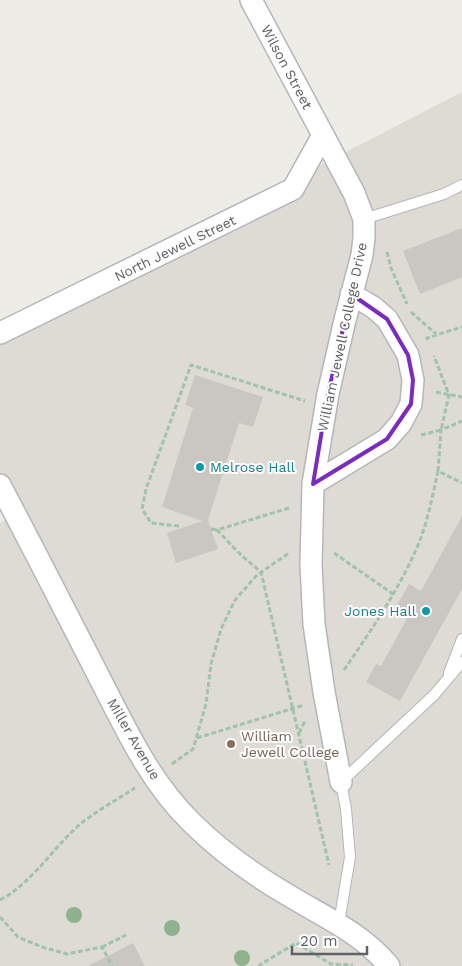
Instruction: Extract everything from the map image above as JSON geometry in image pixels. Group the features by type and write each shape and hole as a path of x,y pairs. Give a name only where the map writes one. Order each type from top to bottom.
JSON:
{"street":[{"name":"Wilson Street","path":"258,2 323,135"},
{"name":"William Jewell College Drive","path":"323,135 354,192 364,219 362,254 328,394 313,484 311,565 314,624 324,692 341,782"},
{"name":"North Jewell Street","path":"0,333 294,189 323,135"},
{"path":"313,484 387,438 401,423 411,404 413,380 408,355 388,319 352,294"},
{"name":"Miller Avenue","path":"0,485 8,519 136,748 165,792 191,823 237,861 287,895 339,923 361,939 389,966"}],"lane":[{"path":"364,219 444,194 462,185"},
{"path":"446,680 462,639"},
{"path":"341,782 434,695 462,662"},
{"name":"William Jewell College Drive","path":"339,923 350,858 346,809 341,782"}],"path":[{"path":"386,244 391,268 409,310 437,335"},
{"path":"179,526 151,523 142,508 146,488 191,365 305,401"},
{"path":"341,674 381,615 416,551 428,515 438,471 440,430 462,421"},
{"path":"438,471 462,483"},
{"path":"211,529 218,530 294,506"},
{"path":"218,530 242,556 261,572 331,874"},
{"path":"0,900 8,896 28,879 83,822 193,749 206,704 210,664 221,629 235,600 261,572 312,538 393,594"},
{"path":"197,738 308,703"},
{"path":"0,917 18,937 42,947 67,954 102,947 126,935"},
{"path":"258,966 296,943 331,964 353,965"},
{"path":"102,947 112,966"}],"highlighted area":[{"path":"351,294 387,319 408,355 413,380 411,404 387,439 313,484 328,394"}],"shaded area":[{"name":"William Jewell College","path":"462,92 462,966 0,966 0,523 15,515 0,485 0,331"}],"building":[{"path":"462,228 462,277 420,294 403,251"},
{"name":"Melrose Hall","path":"195,375 263,397 253,427 239,423 208,520 218,549 176,563 167,533 202,521 162,507 193,408 185,405"},
{"name":"Jones Hall","path":"462,516 462,589 400,701 366,682 376,664 381,666 409,615 396,607 409,584 421,591"},
{"path":"133,943 145,966 88,966"}],"place":[{"name":"Melrose Hall","path":"200,467"},
{"name":"Jones Hall","path":"426,611"},
{"name":"William Jewell College","path":"231,744"}]}
